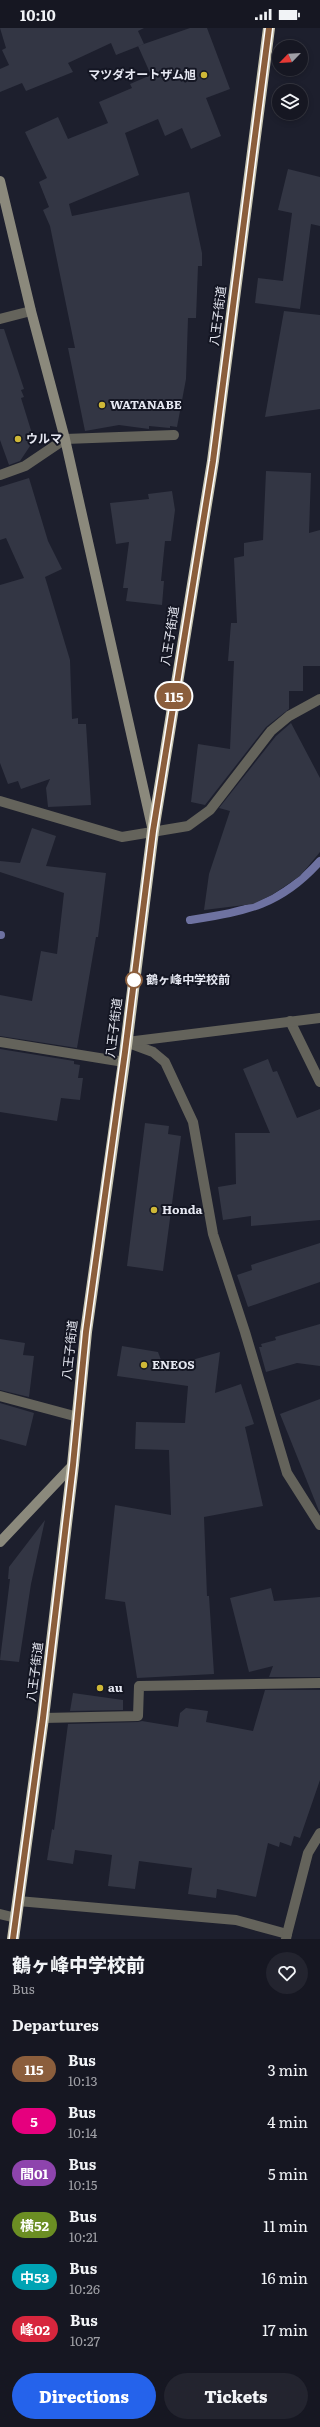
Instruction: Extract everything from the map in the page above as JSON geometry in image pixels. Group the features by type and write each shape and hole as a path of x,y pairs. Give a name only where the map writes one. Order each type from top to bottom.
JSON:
{"highway":[{"name":"八王子街道","path":"13,1939 43,1718 73,1465 86,1332 124,1062 153,831 213,461 269,28"}],"street":[{"path":"0,180 31,311 65,439 153,831"},
{"path":"0,319 31,311"},
{"path":"0,475 25,466 65,439 174,434"},
{"path":"0,801 122,837 188,826 210,810 271,731 289,716 320,699"},
{"path":"126,1042 320,1018"},
{"path":"290,1021 320,1082"},
{"path":"0,1042 124,1062"},
{"path":"126,1042 153,1052 166,1062 193,1122 212,1234 245,1332 287,1473 320,1525"},
{"path":"0,1396 78,1417"},
{"path":"0,1542 73,1465"},
{"path":"43,1718 138,1716 139,1686 320,1683"},
{"path":"18,1901 236,1920 287,1937 308,1853 320,1833"},
{"path":"0,1914 16,1918"}],"building":[{"path":"0,28 144,28 138,31 144,44 116,55 111,43 68,63 73,72 26,91 22,83 0,92 0,69 9,65 2,50 6,48"},
{"path":"190,28 207,28 230,89 206,98 221,136 191,149 182,128 165,136 158,119 125,133 139,175 69,204 72,216 189,192 202,253 202,266 198,266 196,318 188,318 186,379 177,427 170,426 170,428 149,426 149,429 119,425 85,431 68,348 75,348 50,226 43,210 49,207 39,182 47,178 25,132 58,117 68,139 108,123 99,102 132,88 130,84 151,75 138,46"},
{"path":"288,169 320,177 320,226 311,224 300,309 255,303 258,278 283,281 292,213 278,210"},
{"path":"284,311 320,315 320,409 265,417"},
{"path":"0,329 4,329 24,389 21,390 24,397 21,398 34,440 20,461 9,465 0,440"},
{"path":"266,471 311,473 309,533 320,530 320,666 303,666 303,691 289,691 289,709 266,727 205,805 191,802 198,744 230,749 234,661 228,661 231,623 237,623 234,558 244,556 244,543 263,540"},
{"path":"29,478 48,541 62,569 45,577 70,660 72,719 78,718 78,724 86,724 91,805 48,807 46,788 50,779 21,789 18,781 8,784 0,763 0,585 24,578 6,538 0,540 0,487"},
{"path":"172,491 175,510 171,541 165,541 161,581 164,581 162,605 126,601 128,588 123,588 129,542 116,544 110,503 149,499 148,494"},
{"path":"291,723 320,778 320,852 300,876 272,895 253,904 204,910 209,874 230,811 219,808 276,736"},
{"path":"32,828 56,836 46,866 106,873 98,937 96,937 77,1048 0,1036 0,995 32,1001 41,951 57,954 64,893 0,872 0,861 20,863"},
{"path":"0,1049 74,1061 74,1064 80,1065 78,1078 83,1078 80,1100 61,1098 57,1121 0,1112"},
{"path":"268,1059 273,1072 277,1071 297,1118 320,1109 320,1220 251,1226 251,1216 223,1220 218,1187 236,1184 235,1133 270,1133 243,1069"},
{"path":"145,1123 169,1126 168,1134 181,1136 163,1271 127,1266"},
{"path":"320,1243 320,1282 248,1307 237,1275 252,1270 251,1265"},
{"path":"320,1324 320,1366 297,1363 266,1372 259,1347 262,1347 261,1344 276,1340 275,1337"},
{"path":"0,1339 25,1343 23,1355 34,1356 29,1397 0,1390"},
{"path":"122,1346 158,1352 164,1368 220,1352 215,1393 241,1384 254,1424 245,1427 263,1506 204,1517 207,1596 209,1596 214,1674 137,1678 125,1602 105,1599 115,1505 171,1515 169,1450 135,1449 136,1422 185,1423 188,1386 117,1376"},
{"path":"320,1399 320,1511 319,1511 280,1414"},
{"path":"0,1403 34,1413 26,1446 0,1439"},
{"path":"45,1520 31,1584 19,1662 0,1660 10,1579 8,1579 9,1567"},
{"path":"271,1588 274,1601 320,1597 320,1677 269,1677 273,1666 249,1672 230,1598"},
{"path":"265,1690 320,1690 320,1780 300,1838 294,1836 291,1846 280,1842 279,1847 268,1843 256,1897 217,1889 216,1898 188,1894 192,1868 139,1861 135,1889 108,1886 112,1855 75,1850 73,1864 47,1860 52,1829 54,1830 68,1724 142,1721 178,1727 180,1713 186,1708 208,1711 206,1722 253,1731"},
{"path":"73,1693 123,1700 123,1710 70,1711"}],"waterway":[{"path":"190,920 228,913 261,904 291,888 320,861"}],"bus line":[{"name":"115","path":"13,1939 43,1718 73,1465 86,1332 125,1052 160,778 213,461 269,28"}],"place":[{"name":"マツダオートザム旭","path":"204,75"},
{"name":"WATANABE","path":"102,405"},
{"name":"ウルマ","path":"18,439"},
{"name":"鶴ヶ峰中学校前","path":"134,980"},
{"name":"Honda","path":"154,1210"},
{"name":"ENEOS","path":"144,1365"},
{"name":"au","path":"100,1688"}]}
